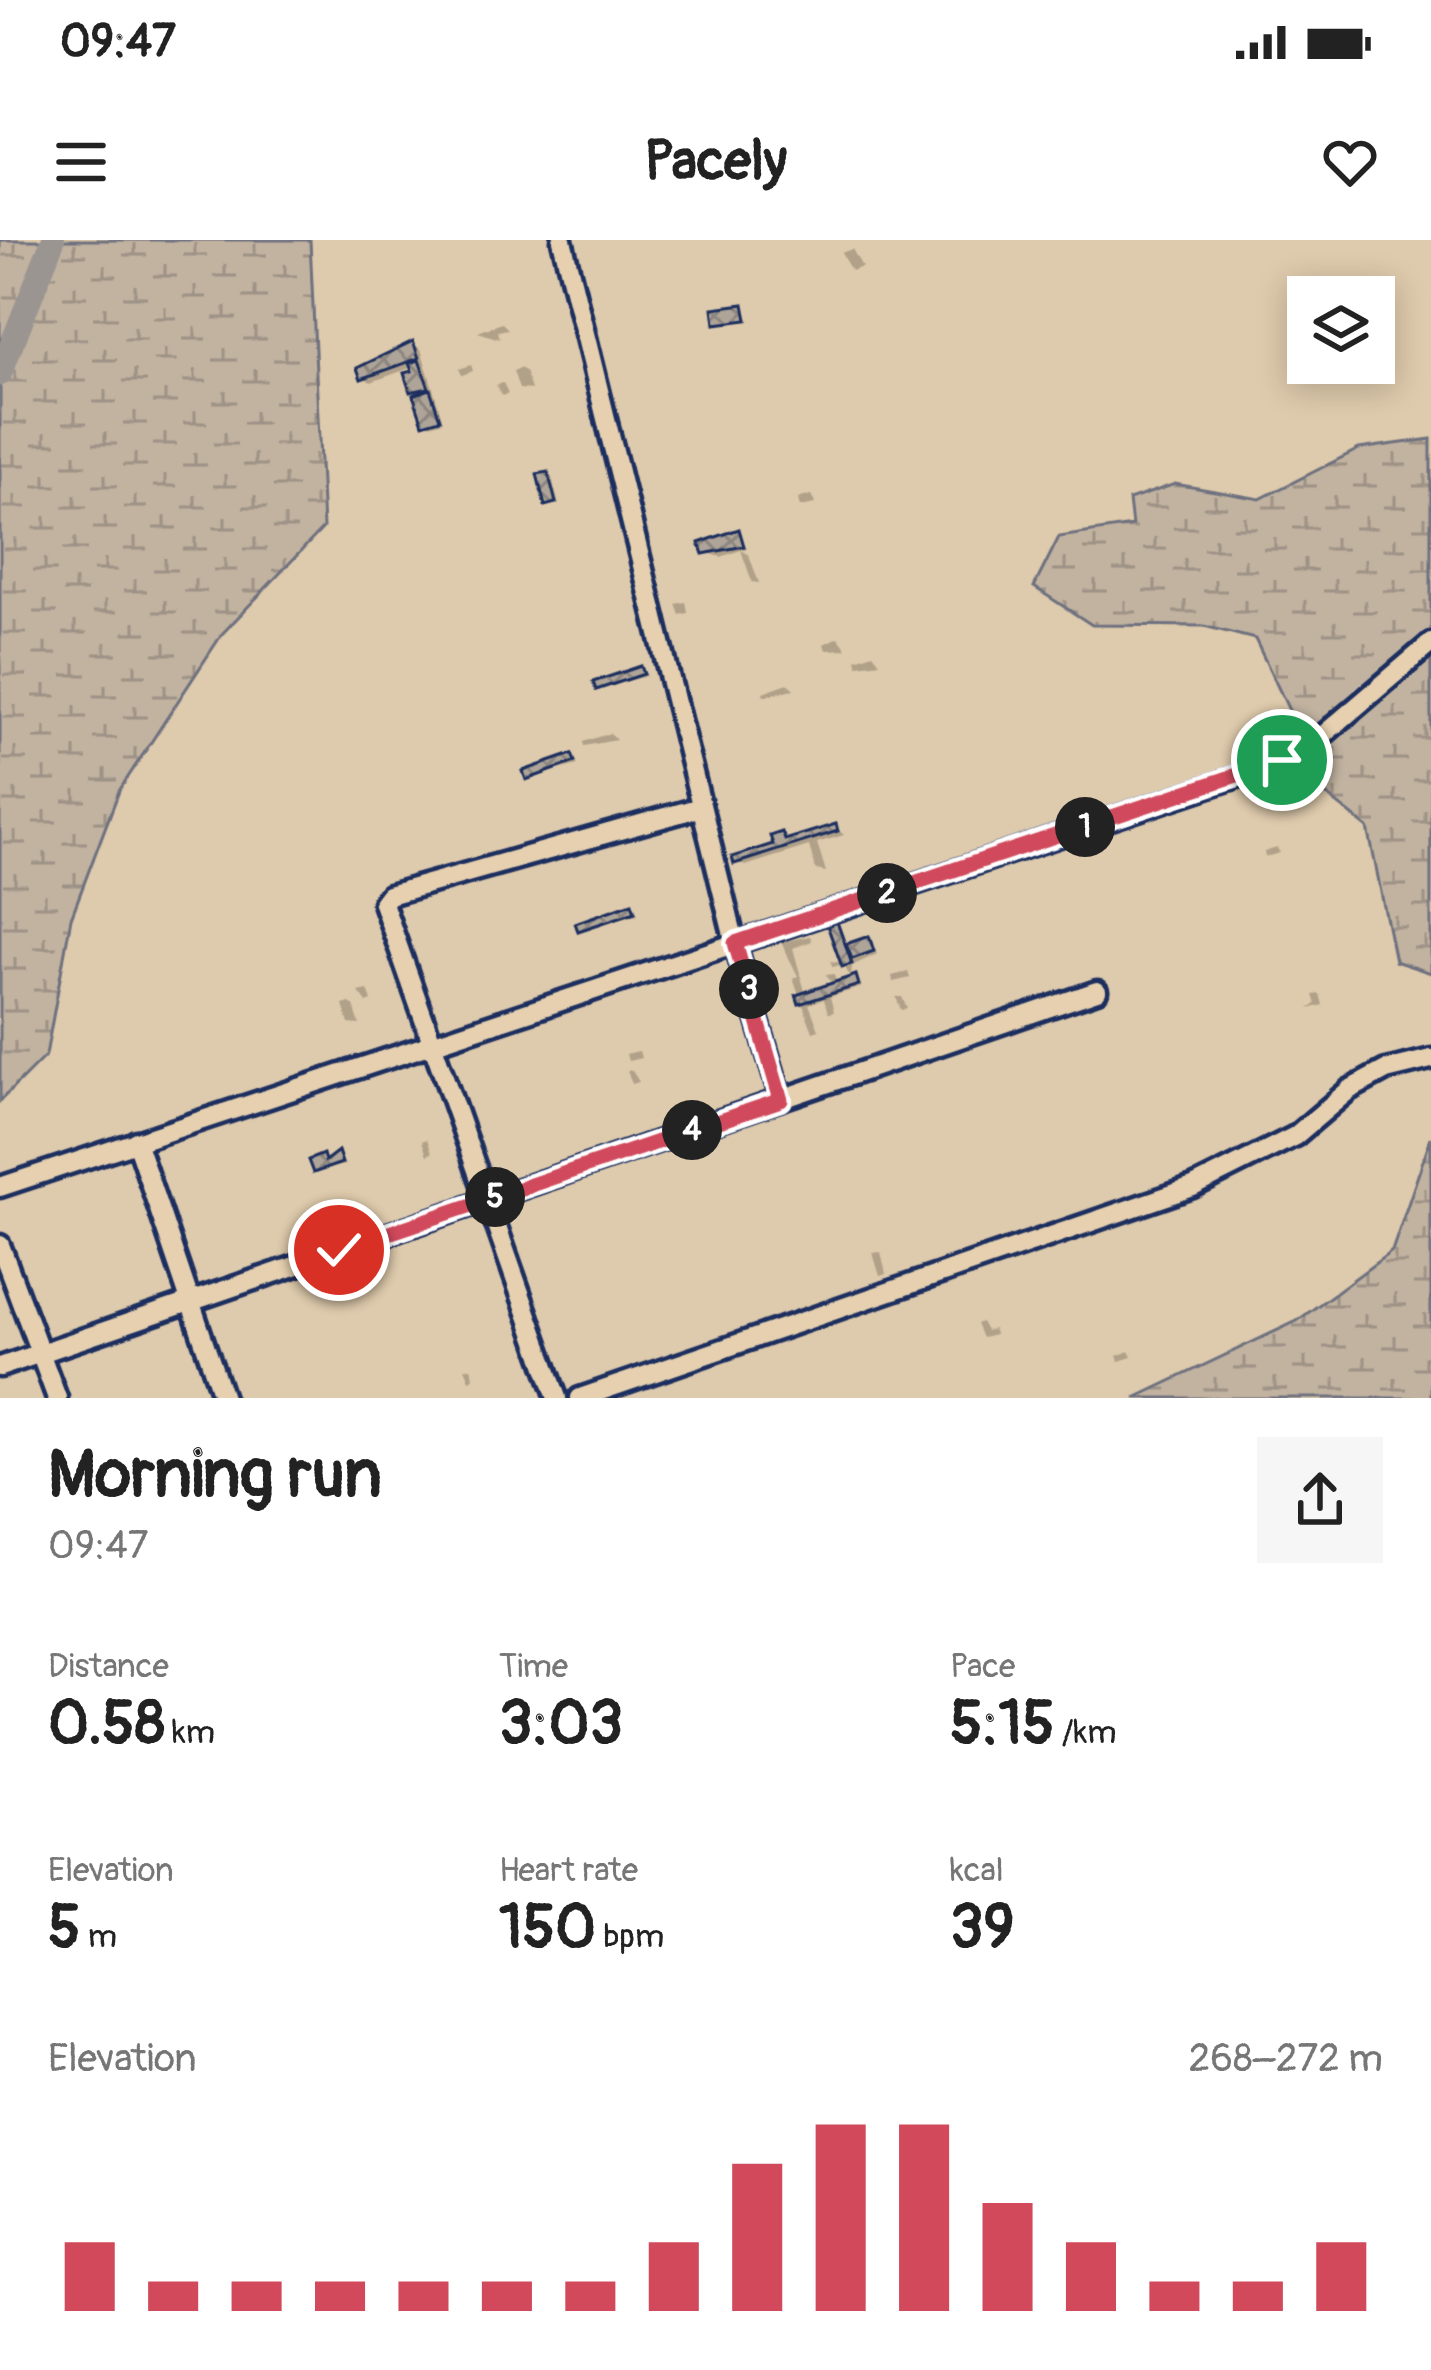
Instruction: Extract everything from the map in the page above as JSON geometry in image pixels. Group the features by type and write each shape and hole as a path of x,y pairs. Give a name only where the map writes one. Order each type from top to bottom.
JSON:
{"street":[{"path":"562,240 735,943 781,1100"},
{"path":"0,1187 1268,767 1315,742 1431,643"},
{"path":"557,1398 433,1043 383,915 389,895 701,807"},
{"path":"0,1366 1097,991"},
{"path":"580,1398 1192,1187 1295,1136 1348,1090 1386,1070 1431,1059"},
{"path":"136,1142 223,1398"},
{"path":"0,1245 57,1398"}],"green space":[{"path":"0,240 310,240 323,528 222,634 119,791 71,918 46,1055 0,1101"},
{"path":"1431,439 1431,973 1395,961 1368,828 1282,760 1297,727 1255,639 1204,626 1092,625 1034,587 1059,537 1132,526 1129,500 1175,484 1260,499 1359,449"},
{"path":"1431,1137 1431,1398 1135,1398 1297,1321 1392,1251"}],"building":[{"path":"744,304 747,320 715,324 713,308"},
{"path":"413,341 419,358 361,379 357,368"},
{"path":"419,360 429,388 410,392 404,373 412,371 409,363"},
{"path":"430,389 440,419 423,424 413,395"},
{"path":"548,472 556,503 545,506 537,474"},
{"path":"739,529 744,546 703,554 699,543"},
{"path":"641,666 644,674 596,690 593,682"},
{"path":"572,754 575,762 526,780 523,771"},
{"path":"836,824 838,831 734,864 732,857 773,844 770,836 782,832 785,840"},
{"path":"632,903 635,912 578,931 575,923"},
{"path":"836,919 852,964 842,967 826,922"},
{"path":"869,936 874,951 852,959 846,944"},
{"path":"856,975 859,985 799,1004 796,995"},
{"path":"338,1151 342,1163 313,1173 308,1160 323,1154 325,1161"}],"waterway":[{"path":"0,374 53,240"}],"route":[{"path":"339,1250 781,1100 735,943 1282,760"}]}
